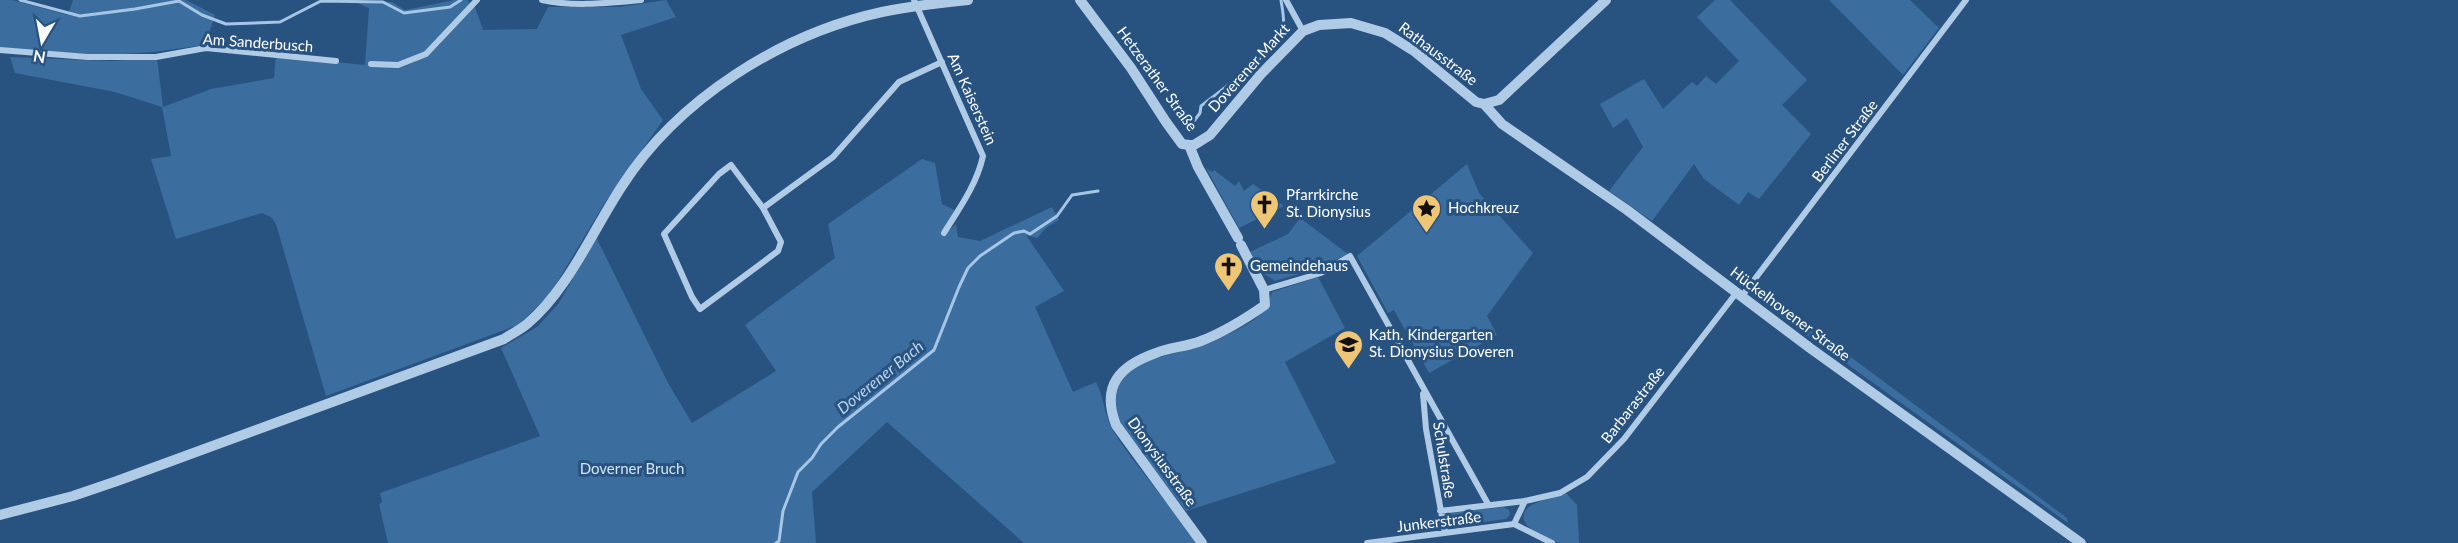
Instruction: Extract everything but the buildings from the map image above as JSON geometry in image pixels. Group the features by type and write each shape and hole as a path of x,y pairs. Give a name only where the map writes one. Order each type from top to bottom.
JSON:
{"street":[{"path":"371,64 398,64 426,54 477,0"},
{"path":"542,0 556,3 641,0"},
{"path":"0,515 84,492 495,343 526,325 548,303 634,168 693,107 728,80 801,39 880,12 916,3 968,0"},
{"name":"Hetzerather Straße","path":"1081,0 1131,68 1182,144 1189,145"},
{"name":"Doverener Markt","path":"1189,145 1194,145 1210,135 1261,74 1303,31 1286,0"},
{"path":"1484,104 1499,100 1606,0"},
{"name":"Berliner Straße","path":"1740,294 1966,0"},
{"name":"Am Kaiserstein","path":"916,3 983,156 981,167 944,233"},
{"name":"Rathausstraße","path":"1303,31 1318,25 1351,23 1385,33 1414,51 1476,102 1484,104"},
{"name":"Am Sanderbusch","path":"0,50 88,57 156,57 206,48 336,61"},
{"path":"763,208 833,157 899,82 942,62"},
{"name":"Hückelhovener Straße","path":"1484,104 1502,124 1628,210 1820,355 2081,543"},
{"path":"1189,145 1198,167 1240,241 1264,290"},
{"path":"731,165 763,208 781,242 778,251 700,309 692,297 663,234 719,174 731,165"},
{"name":"Schulstraße","path":"1264,290 1321,273 1350,256 1488,504"},
{"name":"Dionysiusstraße","path":"1202,543 1116,425 1110,408 1112,387 1122,372 1137,361 1156,352 1199,342 1244,320 1264,305 1264,290"},
{"name":"Barbarastraße","path":"1440,511 1525,501 1560,493 1587,477 1624,439 1740,294"},
{"name":"Schulstraße","path":"1423,390 1426,429 1445,533"},
{"path":"1525,501 1514,524 1552,543"},
{"name":"Junkerstraße","path":"1367,543 1514,524"}],"green space":[{"path":"0,0 12,0 68,15 73,0 186,0 215,15 205,45 109,55 14,50 0,47"},
{"path":"351,0 392,2 405,10 455,0 467,0 475,7 483,30 537,29 548,7 619,7 666,0 676,17 621,35 641,89 663,120 604,204 550,294 518,325 326,396 276,224 271,217 262,213 176,239 151,159 171,156 162,107 115,92 15,73 10,57 111,61 157,58 163,107 211,89 274,78 276,56 365,65 369,8"},
{"path":"1715,0 1730,0 1807,80 1782,105 1811,134 1759,199 1748,192 1739,205 1704,179 1694,164 1652,221 1609,191 1643,147 1627,118 1613,128 1600,104 1644,79 1663,109 1692,82 1697,86 1706,76 1716,84 1739,61 1697,17"},
{"path":"1829,0 1910,0 1939,28 1903,75"},
{"name":"Doverner Bruch","path":"922,159 935,163 942,204 956,211 947,232 956,224 958,237 980,241 1052,207 1059,220 1047,227 1037,238 1026,235 1064,291 1035,307 1073,392 1096,382 1115,434 1196,543 1024,543 887,422 812,492 816,543 388,543 379,504 382,502 380,493 540,436 501,348 537,327 559,303 596,237 668,383 692,423 776,371 745,325 835,258 828,224"},
{"path":"1467,164 1479,193 1533,253 1487,316 1497,335 1429,373 1394,310 1388,313 1357,256"},
{"path":"1206,168 1212,172 1214,170 1235,186 1239,181 1244,191 1253,184 1284,206 1239,228"},
{"path":"1300,218 1348,254 1313,270 1275,281 1261,272 1250,252 1288,234"},
{"path":"1318,277 1345,328 1285,362 1336,463 1186,511 1118,421 1114,403 1116,389 1132,369 1233,332 1260,315 1272,292"},
{"path":"1789,311 2067,518 2068,523 1783,318"},
{"path":"1566,493 1577,505 1579,543 1560,543 1547,539 1526,525 1524,519 1524,512 1530,506"},
{"path":"1503,507 1509,510 1510,515 1506,519 1456,526 1450,525 1448,520 1452,513"}],"waterway":[{"path":"20,0 80,16 179,1 202,15 226,24 280,22 321,1 383,2 404,13 450,7 461,0"},
{"name":"Doverener Bach","path":"1194,121 1200,113 1201,106 1247,70 1278,38 1284,25 1281,0"},
{"name":"Doverener Bach","path":"776,543 779,541 783,511 798,472 838,427 934,350 968,268 980,256 1014,233 1024,231 1030,234 1057,216 1072,195 1098,191"}],"place":[{"name":"Pfarrkirche St. Dionysius","path":"1265,230"},
{"name":"Hochkreuz","path":"1427,234"},
{"name":"Gemeindehaus","path":"1229,292"},
{"name":"Kath. Kindergarten St. Dionysius Doveren","path":"1348,370"}]}
